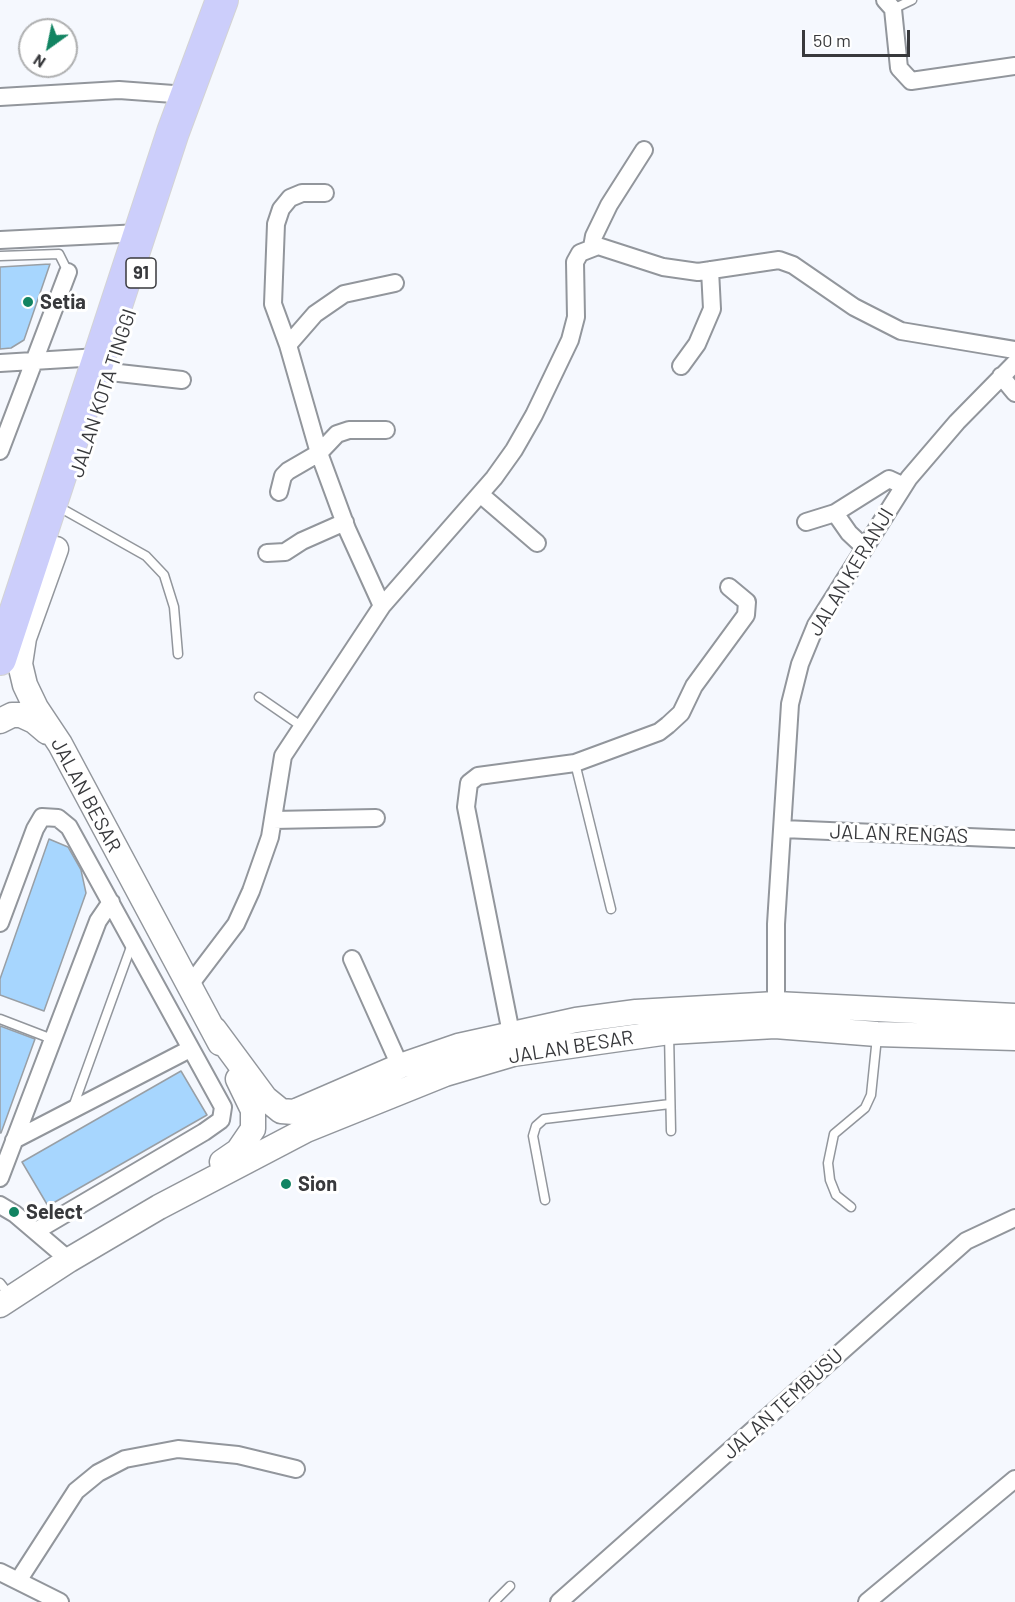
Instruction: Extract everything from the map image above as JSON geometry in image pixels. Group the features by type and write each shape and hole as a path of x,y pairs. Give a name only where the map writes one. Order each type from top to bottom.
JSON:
{"highway":[{"path":"0,659 28,573 104,364 140,233 222,0"},
{"name":"JALAN KOTA TINGGI","path":"56,549 104,364 237,0"}],"main road":[{"name":"JALAN BESAR","path":"56,549 24,638 20,664 25,685 36,708 60,744 189,987 214,1029 253,1110 253,1129 238,1150 159,1207"},
{"path":"0,721 12,715 21,715 34,721 60,744"},
{"name":"JALAN BESAR","path":"214,1029 265,1098 281,1111 288,1112 310,1107 400,1066 458,1046 576,1020 636,1012 777,1004 1015,1016"},
{"name":"JALAN BESAR","path":"4,1295 159,1207 306,1130 444,1074 513,1054 669,1032 775,1026 877,1034 1015,1038"}],"street":[{"path":"889,4 899,68 912,81 1015,66"},
{"path":"0,97 119,90 187,95"},
{"path":"592,247 594,236 609,205 644,150"},
{"path":"325,193 302,193 290,198 281,209 276,224 273,304 288,345 319,453 345,522 382,606"},
{"path":"0,240 140,233"},
{"path":"189,987 236,924 251,891 273,820 283,756 382,606 480,494 514,450 570,340 576,317 575,262 580,253 592,247 681,271 710,270 779,260 793,265 854,308 901,331 1015,350"},
{"path":"681,366 697,344 712,309 710,270"},
{"path":"0,451 32,361 68,272"},
{"path":"288,345 315,314 344,294 395,283"},
{"path":"0,363 32,361 104,364 182,380"},
{"name":"JALAN KERANJI","path":"777,1004 776,924 790,704 800,664 816,625 904,486 930,452 1015,363"},
{"path":"1001,376 1015,393"},
{"path":"279,492 283,476 288,471 319,453 337,434 349,430 386,430"},
{"path":"806,522 835,513 889,479 904,486"},
{"path":"480,494 537,543"},
{"path":"835,513 849,533 865,548"},
{"path":"267,553 285,552 302,541 345,522"},
{"path":"511,1033 466,807 469,783 478,776 575,763 659,732 681,713 694,686 746,615 747,602 729,587"},
{"path":"0,923 42,817 58,818 69,827 223,1107 221,1120 36,1231"},
{"path":"273,820 376,818"},
{"name":"JALAN RENGAS","path":"783,830 1015,839"},
{"path":"0,1178 98,921 111,902"},
{"path":"133,940 159,927"},
{"path":"352,959 400,1066"},
{"path":"14,1140 190,1049"},
{"path":"0,1205 36,1231 69,1260"},
{"name":"JALAN TEMBUSU","path":"559,1602 966,1241 1015,1218"},
{"path":"18,1581 76,1491 98,1473 125,1459 178,1449 238,1455 296,1469"},
{"path":"867,1602 1015,1479"},
{"path":"0,1572 60,1602"}],"lane":[{"path":"889,4 912,0"},
{"path":"0,255 59,254 68,272"},
{"path":"66,511 146,556 164,575 174,607 178,654"},
{"path":"259,697 302,726"},
{"path":"575,763 611,909"},
{"path":"72,1110 133,940"},
{"path":"0,1019 52,1039"},
{"path":"669,1032 671,1131"},
{"path":"851,1207 836,1195 830,1180 828,1163 834,1134 865,1108 871,1095 877,1034"},
{"path":"545,1200 533,1136 536,1126 544,1119 670,1104"},
{"path":"494,1602 510,1586"}],"building":[{"path":"50,264 24,340 11,348 0,349 0,267"},
{"path":"49,839 68,847 81,870 86,893 44,1011 0,995 0,979"},
{"path":"0,1026 35,1039 1,1133 0,1133"},
{"path":"181,1071 207,1115 48,1206 22,1162"}],"place":[{"name":"Setia","path":"28,302"},
{"name":"Sion","path":"286,1184"},
{"name":"Select","path":"14,1212"}]}
